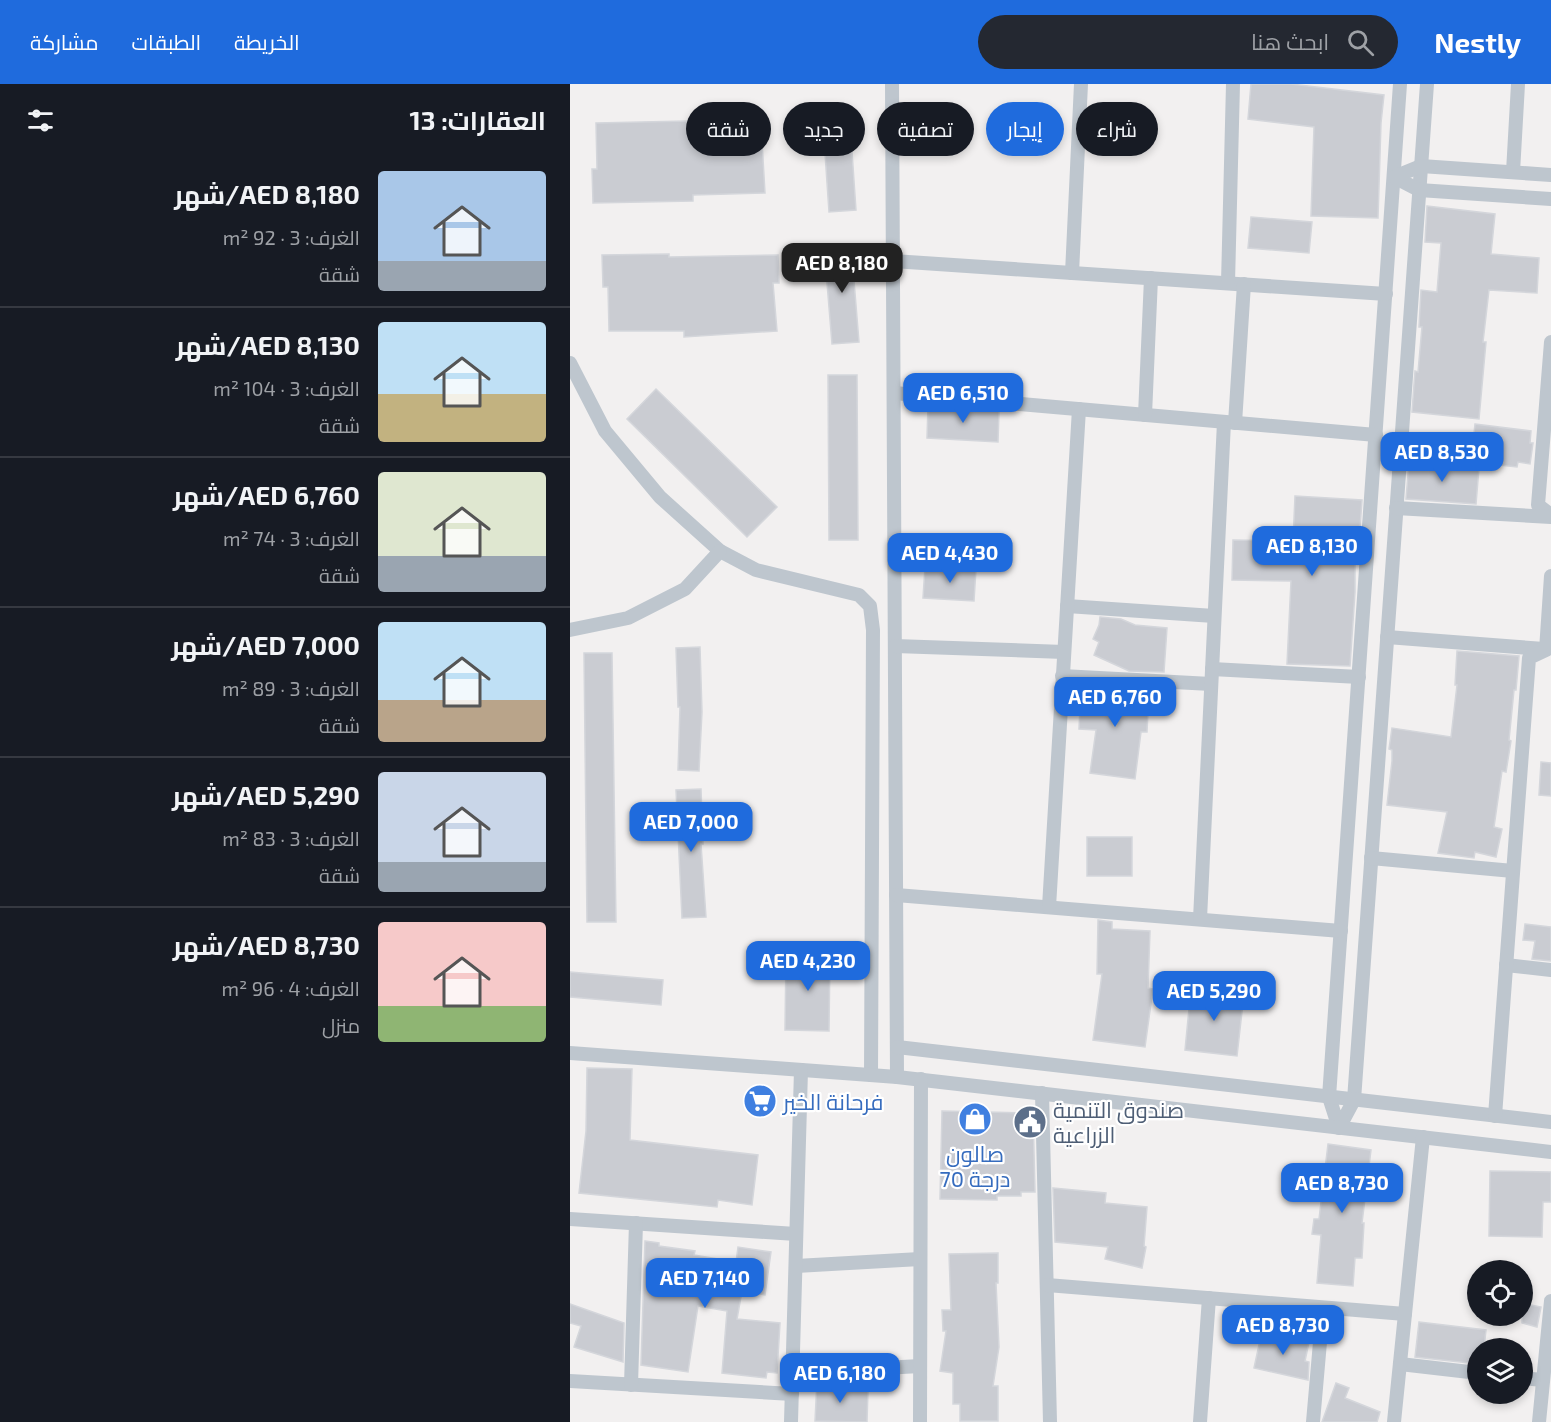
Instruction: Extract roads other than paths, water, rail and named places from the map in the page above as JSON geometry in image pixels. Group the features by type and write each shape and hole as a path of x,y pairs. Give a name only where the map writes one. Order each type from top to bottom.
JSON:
{"street":[{"path":"892,84 897,1077"},
{"path":"1072,273 1081,84"},
{"path":"1228,283 1233,84"},
{"path":"1339,1128 1329,1097 1400,84"},
{"path":"1339,1128 1354,1100 1426,84"},
{"path":"1513,172 1518,84"},
{"path":"1394,177 1421,166 1551,175"},
{"path":"1394,177 1419,190 1551,199"},
{"path":"893,261 1386,294"},
{"path":"1145,415 1150,278"},
{"path":"1200,919 1214,616 1229,422 1244,284"},
{"path":"1551,342 1545,506 1551,516"},
{"path":"570,363 605,431 660,497 720,551 756,570 859,595 870,606 873,642 871,1075"},
{"path":"894,393 1376,435"},
{"path":"1048,907 1079,409"},
{"path":"1396,508 1551,516"},
{"path":"570,630 628,618 685,589 720,551"},
{"path":"1549,654 1551,576"},
{"path":"1067,606 1214,616"},
{"path":"1387,637 1549,654"},
{"path":"895,646 1064,652"},
{"path":"1495,1116 1529,657 1549,654"},
{"path":"1212,669 1359,676"},
{"path":"1062,676 1211,684"},
{"path":"1371,858 1513,871"},
{"path":"896,895 1341,931"},
{"path":"1506,965 1551,970"},
{"path":"897,1047 1551,1122"},
{"path":"570,1053 921,1079 1551,1152"},
{"path":"791,1422 801,1070"},
{"path":"920,1422 921,1079"},
{"path":"1042,1093 1050,1422"},
{"path":"1394,1422 1423,1137"},
{"path":"570,1219 796,1234"},
{"path":"631,1385 636,1223"},
{"path":"795,1266 920,1259"},
{"path":"1047,1285 1405,1314"},
{"path":"1200,1422 1209,1298"},
{"path":"1539,1422 1551,1301"},
{"path":"1313,1422 1323,1308"},
{"path":"1400,1364 1467,1372"},
{"path":"793,1373 920,1366"},
{"path":"1533,1379 1544,1380"},
{"path":"570,1381 792,1394"}],"place":[{"name":"فرحانة الخير","path":"760,1101"},
{"name":"صالون 70 درجة","path":"975,1119"},
{"name":"صندوق التنمية الزراعية","path":"1030,1122"}]}
